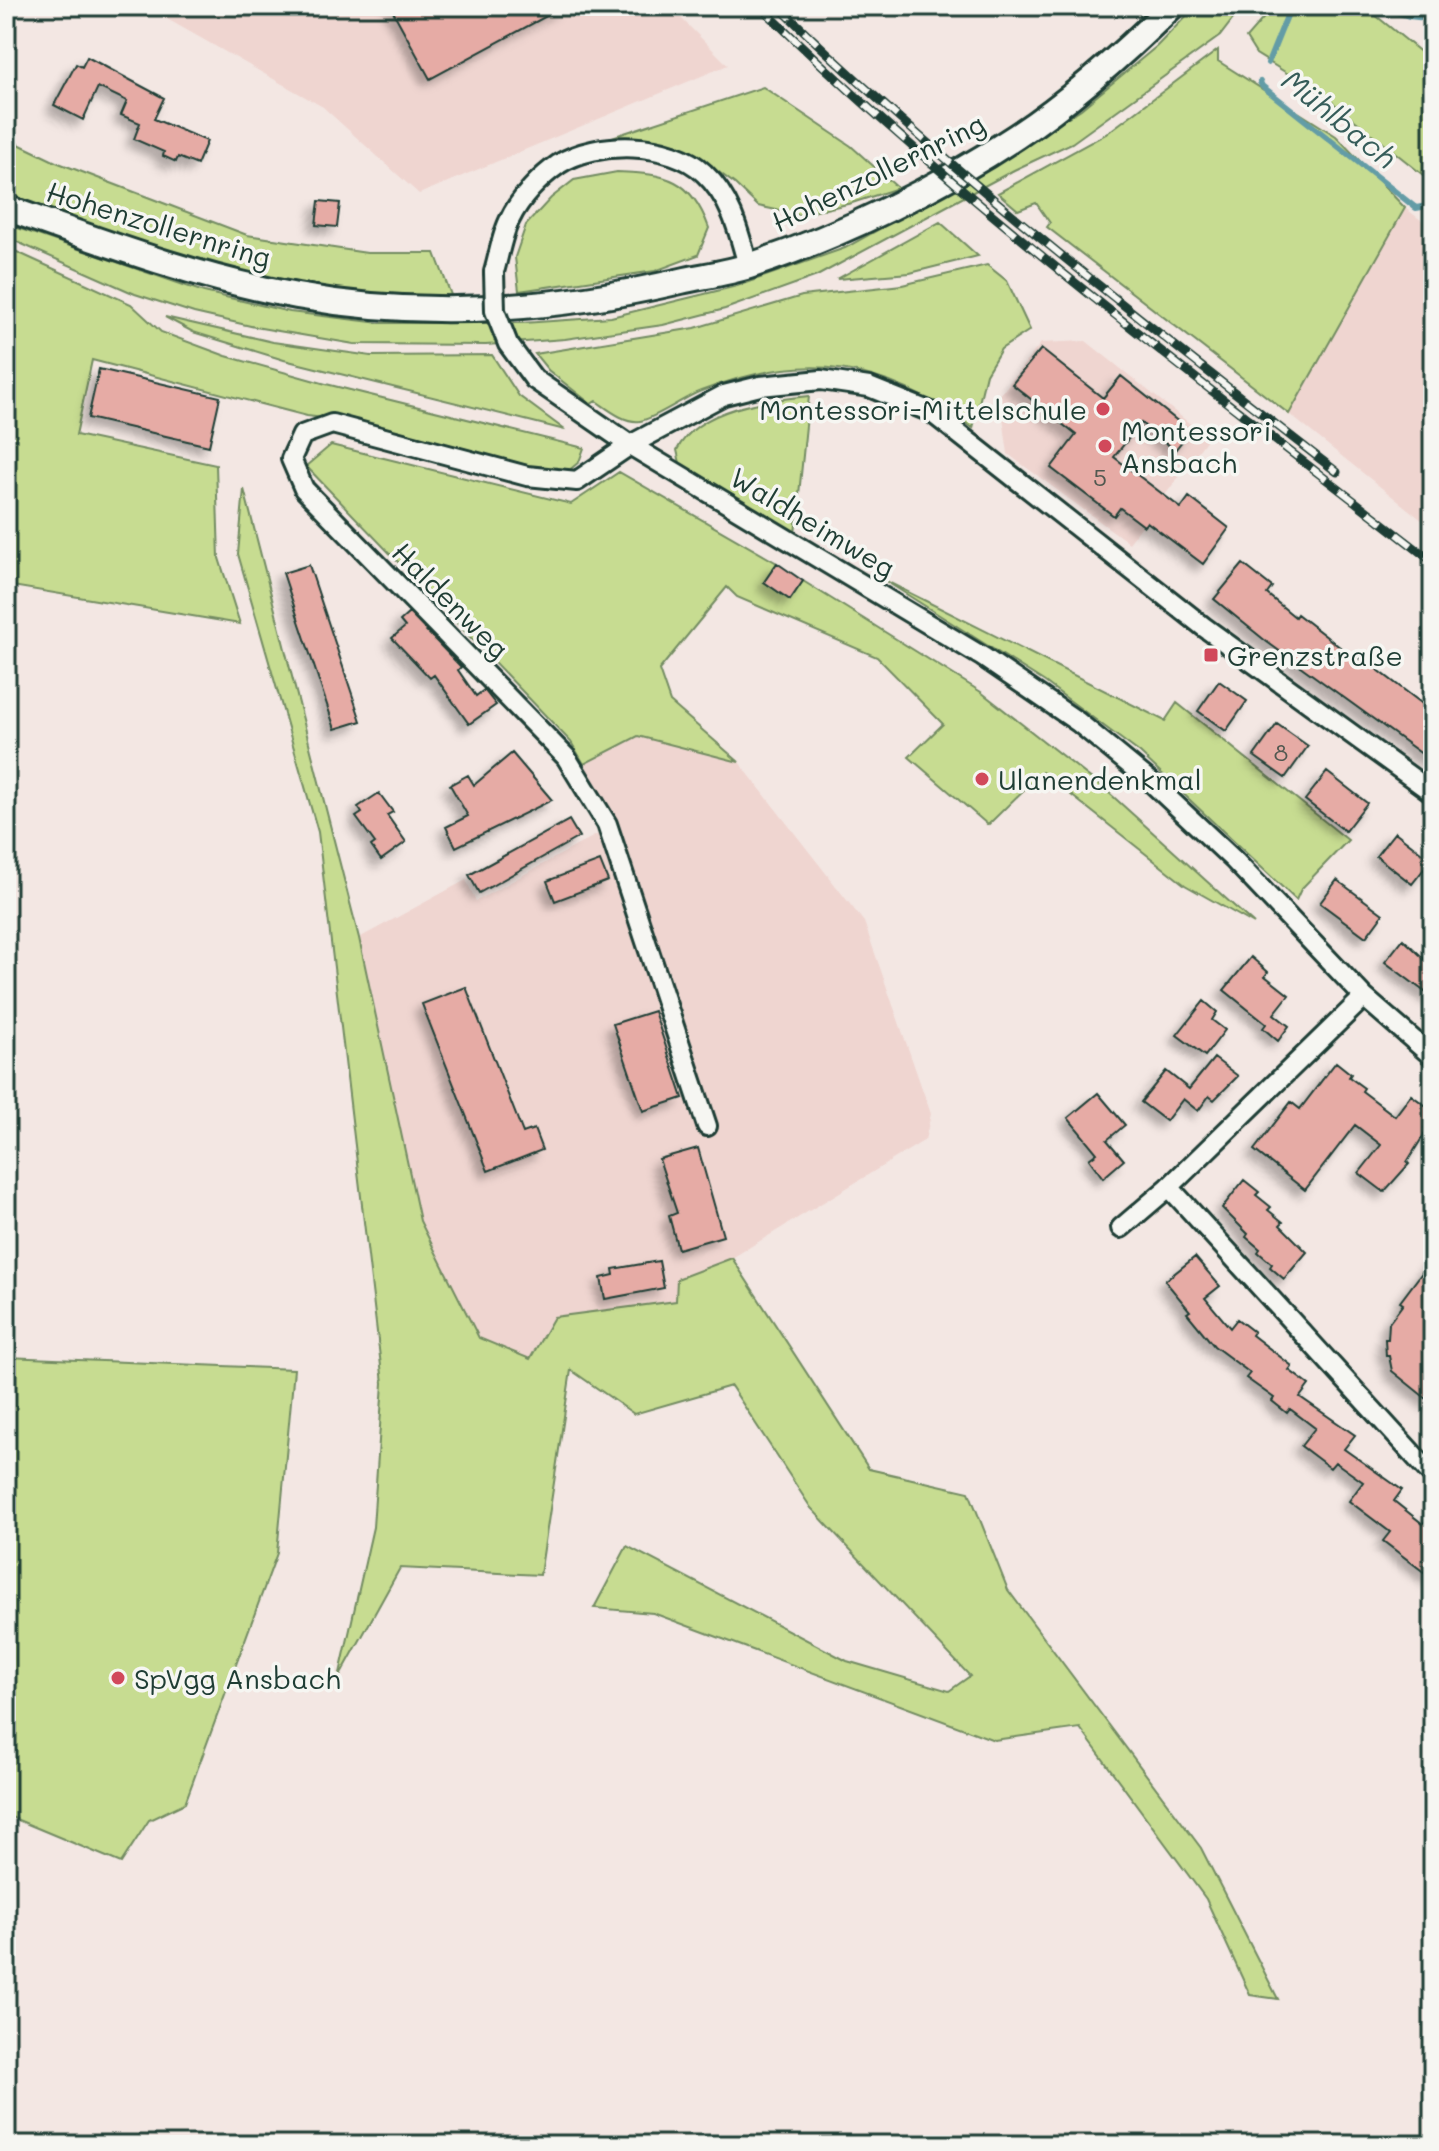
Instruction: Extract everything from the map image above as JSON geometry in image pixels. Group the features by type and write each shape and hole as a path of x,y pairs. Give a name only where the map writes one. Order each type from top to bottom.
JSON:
{"main road":[{"name":"Hohenzollernring","path":"6,208 218,279 298,296 379,307 468,308 584,301 748,266 844,228 937,183 1017,136 1090,82 1172,6"}],"street":[{"name":"Waldheimweg","path":"748,266 736,221 725,198 704,172 681,158 651,147 589,152 560,164 533,186 509,219 494,272 495,311 508,344 534,379 630,445 983,657 1078,722 1151,782 1234,860 1364,997 1433,1057"},
{"name":"Haldenweg","path":"707,1126 607,824 566,757 304,489 291,459 302,435 332,424 527,476 577,481 630,445 724,395 760,386 821,380 869,387 931,412 1204,627 1433,793"},
{"path":"1121,1228 1169,1187 1364,997"},
{"path":"1169,1187 1433,1476"}],"shaded area":[{"path":"144,6 669,6 728,65 419,194 323,107"},
{"path":"1405,208 1433,229 1433,529 1289,414"},
{"name":"Montessori Ansbach","path":"1086,341 1208,438 1129,543 1008,454 1000,395 1041,343"},
{"path":"638,736 739,762 864,922 931,1114 925,1140 732,1258 677,1279 677,1301 554,1317 530,1360 479,1338 420,1221 359,938 466,880 476,901 618,823 584,764"}],"green space":[{"path":"1196,6 1243,6 1220,36 1072,143 1014,170 817,276 725,309 663,325 565,339 486,345 354,344 194,313 135,294 6,237 6,224 204,292 290,312 380,323 523,323 611,317 737,286 845,248 975,176 1081,109 1157,46"},
{"path":"1274,6 1364,6 1433,62 1433,183 1327,98 1256,54 1246,38"},
{"path":"1218,50 1218,61 1336,136 1405,208 1289,414 1047,227 1050,223 1036,203 1018,210 998,193 1106,134"},
{"path":"763,87 851,146 898,188 799,215 758,206 735,184 690,151 649,139 603,140"},
{"path":"6,138 56,162 247,235 367,253 435,253 451,295 370,295 313,289 224,269 136,241 6,194"},
{"path":"617,172 663,177 675,182 694,198 709,228 698,255 655,271 519,291 515,257 526,225 551,198 574,180"},
{"path":"940,222 978,256 910,273 837,279"},
{"path":"6,247 131,304 161,332 226,356 326,384 584,448 579,462 567,472 545,470 372,424 307,416 92,360 76,435 216,465 219,558 240,624 6,585"},
{"path":"987,265 1007,281 1030,330 1001,349 986,374 973,428 907,389 875,376 842,369 809,367 739,378 694,394 646,419 628,420 596,401 591,404 548,370 535,354 695,328 802,296 902,285"},
{"path":"165,317 273,342 371,356 492,355 519,396 565,430 284,360 193,332"},
{"path":"809,396 795,534 690,472 680,463 677,450 701,424 754,404"},
{"path":"331,445 571,504 619,472 777,563 764,582 790,599 803,581 981,692 1107,791 1254,924 1185,885 1042,772 988,825 909,757 943,724 877,657 737,597 727,587 659,670 670,702 739,762 638,736 584,764 571,742 306,466"},
{"path":"244,489 359,938 420,1221 479,1338 530,1359 554,1317 676,1301 677,1279 732,1258 869,1469 969,1492 1008,1590 1201,1848 1278,1999 1250,1995 1206,1899 1080,1728 994,1740 653,1613 594,1608 627,1546 847,1661 949,1691 970,1676 811,1508 731,1386 634,1414 571,1370 540,1575 400,1568 339,1678 373,1527 383,1383 318,832 238,554"},
{"path":"884,580 1165,721 1177,703 1348,840 1301,889 1296,900 1140,753 1045,682"},
{"name":"SpVgg Ansbach","path":"6,1357 294,1369 277,1553 185,1803 149,1820 121,1863 6,1815"}],"building":[{"path":"390,6 565,6 430,79"},
{"path":"87,57 164,98 154,119 207,141 197,165 178,157 176,162 163,156 164,152 134,139 140,123 121,115 127,101 98,87 83,120 54,105 76,64 82,67"},
{"path":"319,201 340,203 337,227 316,225"},
{"path":"1041,349 1103,398 1121,376 1190,431 1175,450 1141,423 1114,457 1181,508 1189,497 1229,528 1203,564 1147,522 1144,526 1120,508 1114,516 1051,468 1076,435 1012,384"},
{"path":"99,369 220,397 209,446 88,418"},
{"path":"777,563 803,581 790,600 764,582"},
{"path":"1243,564 1272,587 1267,594 1295,617 1297,614 1358,661 1361,657 1433,712 1433,762 1267,642 1214,599"},
{"path":"309,565 361,721 335,729 283,573"},
{"path":"409,613 461,667 458,670 476,696 484,690 496,705 469,724 434,675 430,678 392,638 405,627 400,621"},
{"path":"1219,681 1247,701 1226,731 1198,711"},
{"path":"1277,724 1308,746 1285,778 1254,756"},
{"path":"512,753 552,800 456,847 446,827 468,816 450,785 468,775 474,785"},
{"path":"1327,772 1367,803 1345,831 1305,800"},
{"path":"379,793 393,812 387,815 406,842 381,860 371,846 375,843 356,817 362,813 358,807"},
{"path":"569,820 579,837 479,893 469,875"},
{"path":"1395,832 1431,860 1412,884 1376,856"},
{"path":"600,861 608,881 555,901 547,881"},
{"path":"1337,880 1383,914 1366,937 1320,903"},
{"path":"1403,939 1433,967 1433,998 1385,962"},
{"path":"1251,957 1268,972 1265,976 1289,995 1274,1014 1289,1026 1278,1041 1263,1028 1266,1024 1224,990"},
{"path":"466,987 523,1133 534,1129 542,1150 488,1171 422,1004"},
{"path":"1204,1001 1217,1012 1212,1020 1225,1030 1205,1056 1177,1035"},
{"path":"654,1011 683,1098 643,1111 613,1024"},
{"path":"1214,1058 1238,1076 1214,1100 1209,1096 1198,1111 1183,1099 1166,1121 1141,1102 1166,1071 1189,1089"},
{"path":"1336,1062 1364,1088 1362,1091 1395,1116 1411,1095 1433,1111 1433,1118 1407,1162 1409,1164 1384,1192 1359,1173 1381,1145 1355,1125 1305,1190 1254,1150 1291,1102 1300,1109"},
{"path":"1098,1093 1125,1125 1107,1140 1124,1160 1103,1178 1089,1159 1097,1153 1068,1118"},
{"path":"698,1148 723,1236 678,1249 669,1216 677,1213 659,1159"},
{"path":"1244,1180 1259,1192 1256,1195 1271,1207 1268,1210 1283,1222 1280,1225 1307,1252 1284,1279 1270,1267 1272,1264 1258,1252 1260,1249 1246,1237 1248,1234 1222,1208"},
{"path":"1195,1257 1220,1286 1205,1298 1230,1328 1237,1319 1254,1332 1252,1335 1292,1366 1289,1370 1309,1385 1300,1397 1355,1435 1344,1449 1402,1490 1394,1501 1423,1524 1433,1510 1433,1579 1383,1541 1390,1532 1349,1501 1363,1482 1335,1462 1330,1468 1301,1446 1315,1428 1290,1409 1287,1413 1272,1401 1274,1398 1246,1378 1250,1373 1214,1346 1187,1313 1190,1311 1165,1281"},
{"path":"1433,1258 1433,1404 1392,1371 1389,1356 1386,1356 1385,1339 1388,1339 1389,1323 1403,1304 1400,1302"},
{"path":"659,1261 664,1288 605,1299 601,1278 614,1275 613,1269"}],"waterway":[{"name":"Mühlbach","path":"1268,63 1291,6"},
{"name":"Mühlbach","path":"1377,6 1426,18"},
{"name":"Mühlbach","path":"1260,82 1416,208 1433,205"}],"railway":[{"path":"760,6 839,81 1004,224 1174,361 1433,562"},
{"path":"778,6 844,69 981,189 1337,472"}],"place":[{"name":"Montessori-Mittelschule","path":"1103,409"},
{"name":"Montessori Ansbach","path":"1105,446"},
{"name":"Grenzstraße","path":"1211,655"},
{"name":"Ulanendenkmal","path":"982,779"},
{"name":"SpVgg Ansbach","path":"118,1678"}]}
